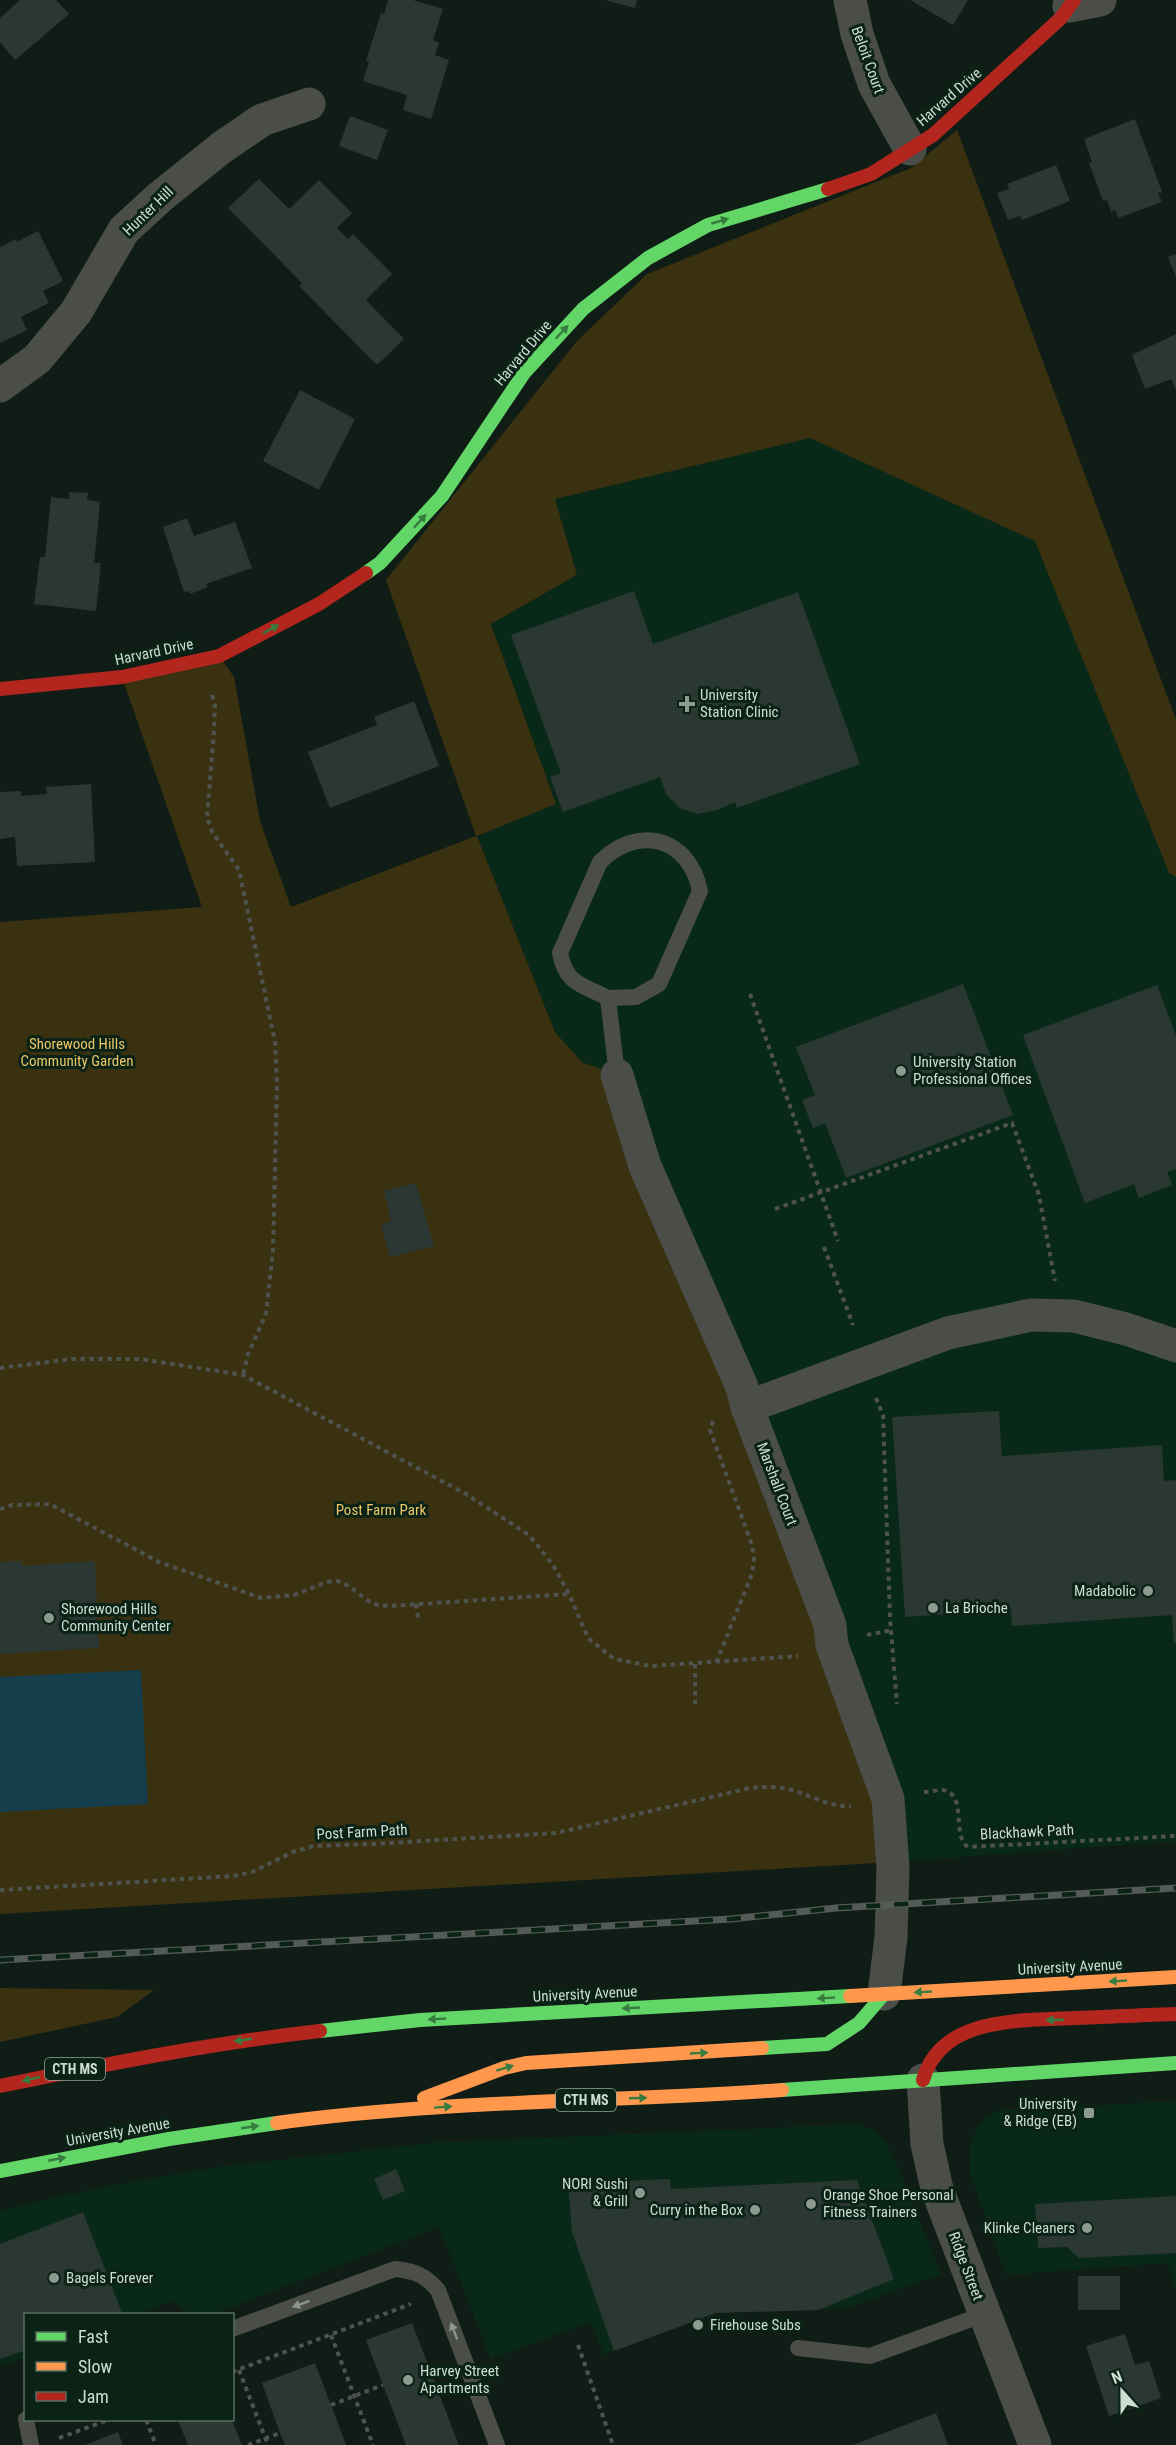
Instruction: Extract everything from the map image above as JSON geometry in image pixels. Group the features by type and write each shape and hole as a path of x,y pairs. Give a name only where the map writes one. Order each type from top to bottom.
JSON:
{"main road":[{"name":"Harvard Drive","path":"0,689 122,677 219,656 319,604 380,563 442,496 524,373 583,309 648,258 708,225 871,174 933,135 1081,2"},
{"name":"University Avenue","path":"0,2086 150,2055 328,2029 430,2020 1176,1977"},
{"path":"391,2111 504,2068 526,2063 826,2044 857,2026 884,1994"},
{"path":"923,2080 927,2064 940,2049 954,2039 986,2025 1010,2021 1176,2014"},
{"name":"University Avenue","path":"0,2171 169,2139 340,2115 678,2097 1176,2062"}],"street":[{"name":"Beloit Court","path":"850,0 857,34 874,84 910,149"},
{"name":"Hunter Hill","path":"0,386 37,359 76,312 124,230 160,197 221,148 262,120 309,104"},
{"name":"Marshall Court","path":"617,1075 622,1098 645,1166 742,1386 732,1411 830,1624 832,1645 888,1799 893,1868 891,1937 884,1994"},
{"path":"732,1411 948,1333 1031,1315 1074,1316 1126,1329 1176,1346"},
{"name":"Ridge Street","path":"923,2080 927,2144 933,2177 1035,2445"}],"lane":[{"path":"640,840 656,841 670,846 691,864 700,891 658,984 636,997 608,998 581,987 571,979 563,967 560,953 600,862 611,851 625,843 640,840"},
{"path":"608,998 617,1075"},
{"path":"234,2328 395,2269 412,2271 426,2277 438,2290 496,2445"},
{"path":"798,2349 870,2356 985,2314"},
{"path":"26,2421 31,2445"}],"path":[{"path":"201,660 209,681 214,706 207,817 212,832 238,870 275,1042 277,1085 273,1249 266,1314 248,1354 243,1375"},
{"path":"750,994 838,1241"},
{"path":"775,1209 1012,1123 1039,1195 1055,1282"},
{"path":"824,1247 853,1325"},
{"path":"0,1368 72,1359 140,1359 243,1375 466,1494 529,1535 553,1565 569,1594 588,1638 614,1659 651,1666 792,1658 803,1654"},
{"path":"875,1394 883,1415 890,1618 897,1704"},
{"path":"716,1663 752,1574 754,1559 752,1545 710,1430 732,1411"},
{"path":"0,1509 12,1505 50,1504 159,1562 261,1598 294,1595 327,1582 338,1581 377,1605 569,1594"},
{"path":"416,1604 418,1618"},
{"path":"857,1636 892,1630"},
{"path":"695,1664 695,1704"},
{"name":"Post Farm Path","path":"0,1890 234,1876 252,1872 293,1852 313,1846 372,1845 556,1833 725,1792 775,1787 844,1806 861,1804"},
{"name":"Blackhawk Path","path":"921,1793 943,1790 952,1794 956,1802 961,1839 968,1847 1176,1836"},
{"path":"234,2371 417,2302"},
{"path":"331,2335 373,2445"},
{"path":"578,2345 613,2445"},
{"path":"239,2370 268,2445"},
{"path":"331,2405 383,2385"},
{"path":"57,2439 105,2421"},
{"path":"146,2421 156,2445"},
{"path":"248,2445 280,2433"}],"shaded area":[{"path":"872,389 1104,528 1176,720 1176,1841 893,1862 617,1075 582,1062 555,1032 477,836 556,804 491,624 577,575 554,498"},
{"path":"1176,2101 1176,2288 1167,2263 1006,2275 970,2173 969,2147 977,2128 985,2117 997,2111"},
{"path":"857,2124 874,2130 884,2140 896,2162 941,2274 847,2308 716,2313 604,2355 591,2322 491,2359 439,2227 217,2313 190,2313 172,2301 140,2313 24,2313 24,2357 0,2366 0,2210 98,2188 211,2168 430,2143"}],"green space":[{"name":"Post Farm Park","path":"957,130 1176,720 1176,877 1169,873 1035,541 810,438 555,499 577,575 491,624 556,804 477,836 555,1032 582,1062 617,1075 742,1386 893,1862 0,1914 0,922 202,907 122,677 219,656 234,677 260,821 291,907 476,836 386,580 577,341 647,274 911,168"},
{"path":"0,1988 154,1990 117,2017 0,2042"}],"water":[{"path":"141,1670 148,1804 0,1812 0,1677"}],"building":[{"path":"20,0 56,0 69,14 15,60 0,42 0,18"},
{"path":"388,0 413,0 443,9 433,40 439,43 435,55 449,60 431,119 403,110 407,95 363,81 369,62 366,61 381,13 384,14"},
{"path":"605,0 637,0 635,8"},
{"path":"910,0 968,0 953,25"},
{"path":"350,116 388,130 377,160 339,146"},
{"path":"1135,119 1162,192 1158,193 1162,202 1118,218 1115,210 1111,212 1107,200 1103,201 1089,163 1092,162 1084,139"},
{"path":"1056,165 1070,201 1022,220 1020,216 1008,220 997,193 1009,189 1007,184"},
{"path":"259,179 289,209 319,180 352,213 337,228 348,239 353,234 392,274 366,300 404,339 377,365 299,286 302,283 228,208"},
{"path":"38,231 63,281 43,291 49,303 21,317 27,330 0,343 0,247 16,239 17,242"},
{"path":"1176,254 1176,277 1168,257"},
{"path":"1176,334 1176,390 1171,379 1145,389 1132,355"},
{"path":"300,390 355,419 319,490 263,461"},
{"path":"69,492 88,493 87,500 100,502 94,563 101,563 96,611 34,604 40,557 45,557 51,497 69,499"},
{"path":"187,518 194,536 235,522 252,568 206,584 208,587 190,594 188,591 184,592 163,527"},
{"name":"University Station Clinic","path":"634,591 653,644 798,592 860,764 737,808 735,802 717,810 697,814 680,808 666,794 660,777 563,812 550,777 561,773 511,635"},
{"path":"414,701 439,766 330,808 308,752 377,725 374,717"},
{"path":"91,784 95,862 17,866 15,837 0,839 0,792 21,791 21,796 47,794 46,787"},
{"name":"University Station Professional Offices","path":"963,984 1013,1115 846,1178 825,1123 813,1128 802,1100 815,1095 796,1047"},
{"name":"University Station Professional Offices","path":"1157,985 1176,1036 1176,1169 1167,1172 1172,1185 1139,1198 1134,1184 1085,1203 1023,1035"},
{"path":"416,1183 434,1246 390,1257 381,1224 391,1221 384,1191"},
{"path":"999,1411 1002,1456 1162,1445 1164,1481 1176,1480 1176,1643 1174,1643 1172,1615 1012,1626 1011,1610 905,1617 892,1417"},
{"name":"Shorewood Hills Community Center","path":"21,1561 22,1566 95,1561 99,1648 0,1654 0,1562"},
{"path":"396,2169 405,2191 383,2200 374,2179"},
{"path":"670,2179 671,2189 857,2180 894,2279 818,2310 716,2313 614,2351 572,2232 568,2183"},
{"path":"1176,2196 1176,2253 1079,2258 1067,2247 1038,2248 1035,2204"},
{"name":"Bagels Forever","path":"83,2212 122,2313 24,2313 24,2351 0,2359 0,2244"},
{"path":"1078,2276 1120,2276 1120,2310 1078,2310"},
{"name":"Harvey Street Apartments","path":"412,2323 459,2445 406,2445 366,2340"},
{"path":"1125,2334 1135,2365 1149,2361 1161,2398 1109,2416 1086,2346"},
{"path":"315,2363 346,2445 285,2445 280,2433 262,2383"},
{"path":"936,2413 948,2445 853,2445"},
{"path":"178,2421 232,2421 242,2445 188,2445"},
{"path":"118,2432 123,2445 85,2445"}],"railway":[{"path":"0,1960 731,1919 836,1908 1176,1888"}],"traffic: fast":[{"path":"366,573 380,563 442,496 524,373 583,309 648,258 708,225 828,189"},
{"path":"762,2048 827,2044 859,2023 884,1994"},
{"path":"320,2031 420,2020 850,1996"},
{"path":"782,2090 1176,2063"},
{"path":"0,2171 169,2139 277,2123"}],"traffic: slow":[{"path":"850,1996 1176,1977"},
{"path":"424,2098 504,2068 526,2063 762,2048"},
{"path":"277,2123 403,2110 782,2090"}],"traffic: jam":[{"path":"828,189 871,174 933,135 1061,18 1074,0"},
{"path":"0,689 122,677 219,656 319,604 366,573"},
{"path":"923,2080 932,2059 947,2044 964,2033 985,2026 1030,2020 1176,2014"},
{"path":"0,2086 200,2048 320,2031"}],"place":[{"name":"University Station Clinic","path":"687,704"},
{"name":"University Station Professional Offices","path":"901,1071"},
{"name":"Madabolic","path":"1148,1591"},
{"name":"La Brioche","path":"933,1608"},
{"name":"Shorewood Hills Community Center","path":"49,1618"},
{"name":"University & Ridge (EB)","path":"1089,2113"},
{"name":"NORI Sushi & Grill","path":"640,2193"},
{"name":"Orange Shoe Personal Fitness Trainers","path":"811,2204"},
{"name":"Curry in the Box","path":"755,2210"},
{"name":"Klinke Cleaners","path":"1087,2228"},
{"name":"Bagels Forever","path":"54,2278"},
{"name":"Firehouse Subs","path":"698,2325"},
{"name":"Harvey Street Apartments","path":"408,2380"}],"park label":[{"name":"Shorewood Hills Community Garden","path":"77,1052"}]}
